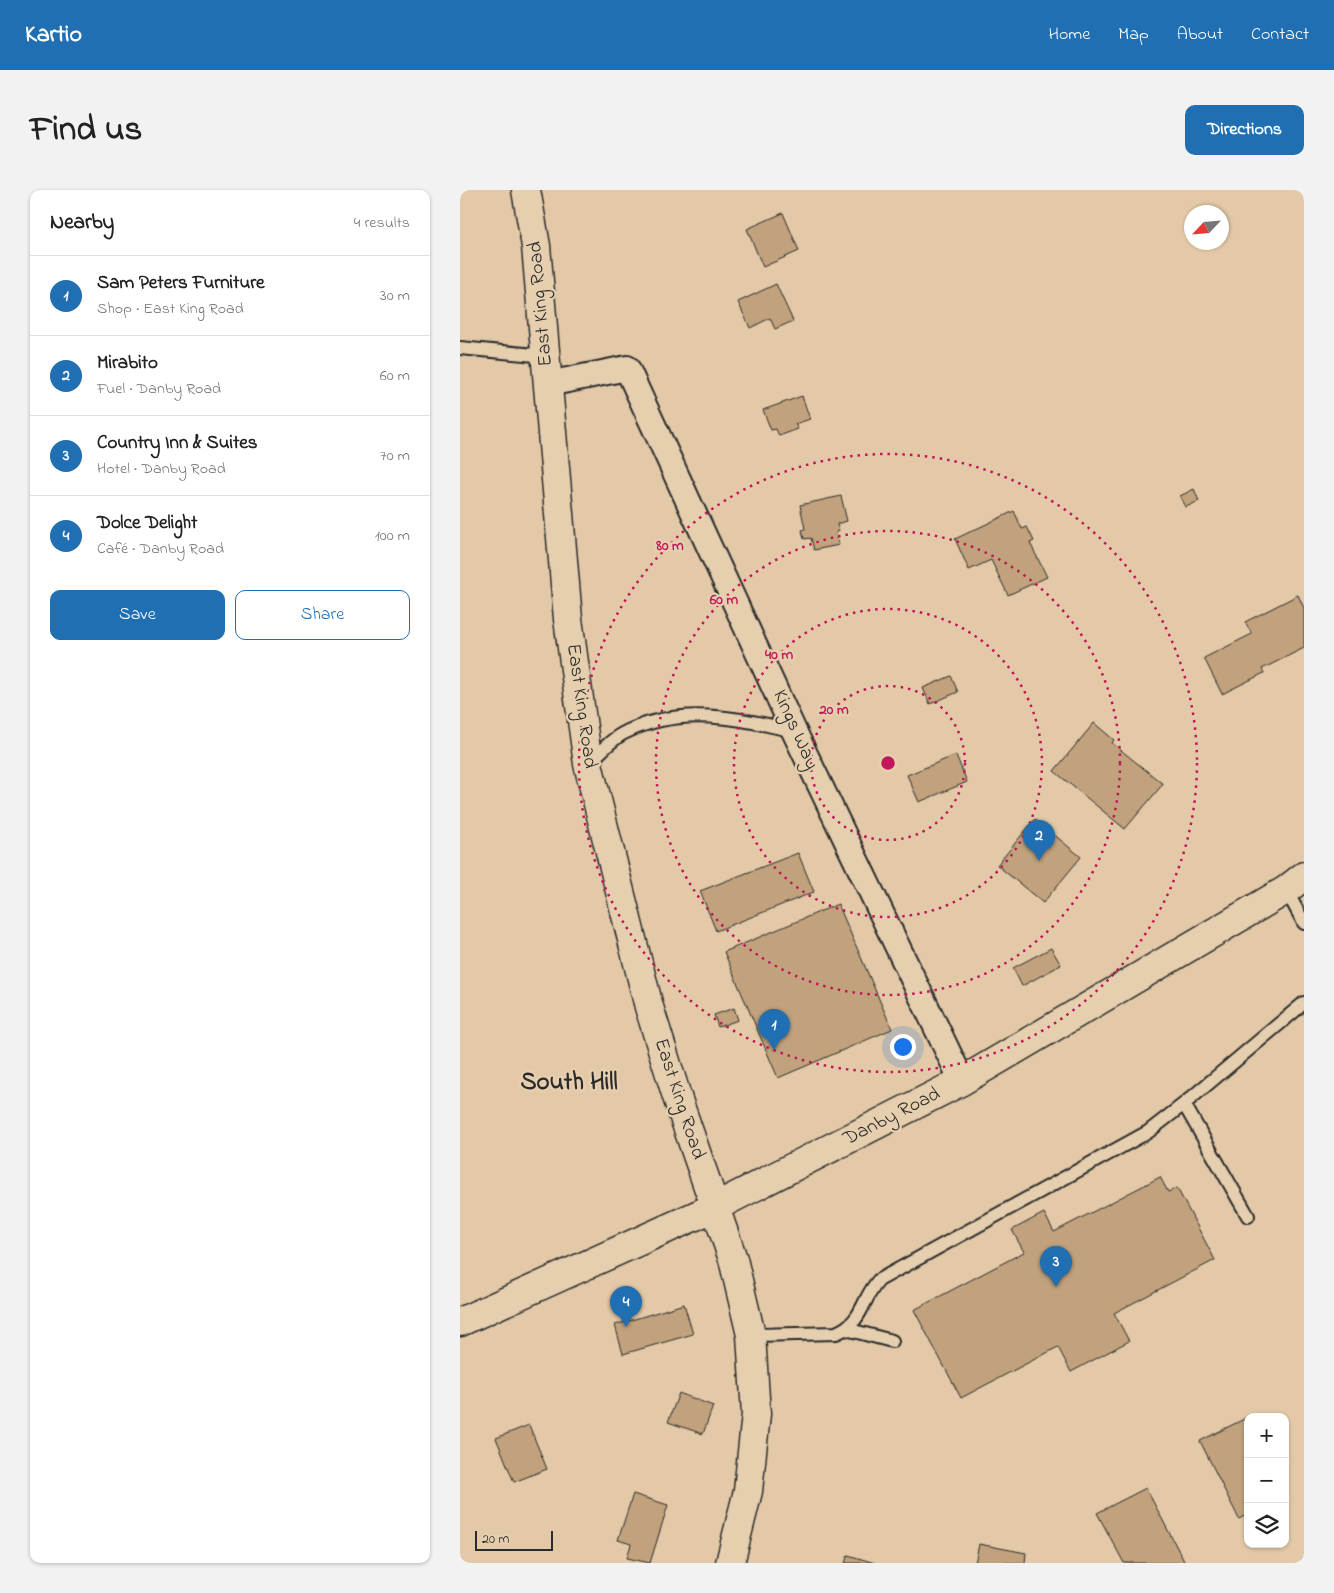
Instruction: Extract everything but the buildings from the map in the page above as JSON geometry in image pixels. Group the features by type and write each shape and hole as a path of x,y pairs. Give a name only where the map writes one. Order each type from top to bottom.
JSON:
{"street":[{"name":"East King Road","path":"526,190 536,246 568,619 588,764 649,1007 733,1259 751,1335 756,1414 748,1491 730,1563"},
{"name":"Kings Way","path":"548,384 627,368 794,731 962,1081"},
{"name":"Danby Road","path":"460,1322 715,1207 962,1081 1295,883"}],"lane":[{"path":"460,348 546,356"},
{"path":"588,764 624,732 675,717 695,715 736,718 794,731"},
{"path":"1295,883 1304,923"},
{"path":"751,1335 836,1333 846,1329 858,1317 873,1286 879,1280 1148,1132 1304,1003"},
{"path":"1184,1104 1248,1216"},
{"path":"846,1329 892,1341"}],"place":[{"name":"Mirabito","path":"1039,861"},
{"name":"Sam Peters Furniture","path":"774,1050"},
{"name":"Country Inn & Suites","path":"1056,1287"},
{"name":"Dolce Delight","path":"626,1327"}],"district":[{"name":"South Hill","path":"569,1083"}]}
